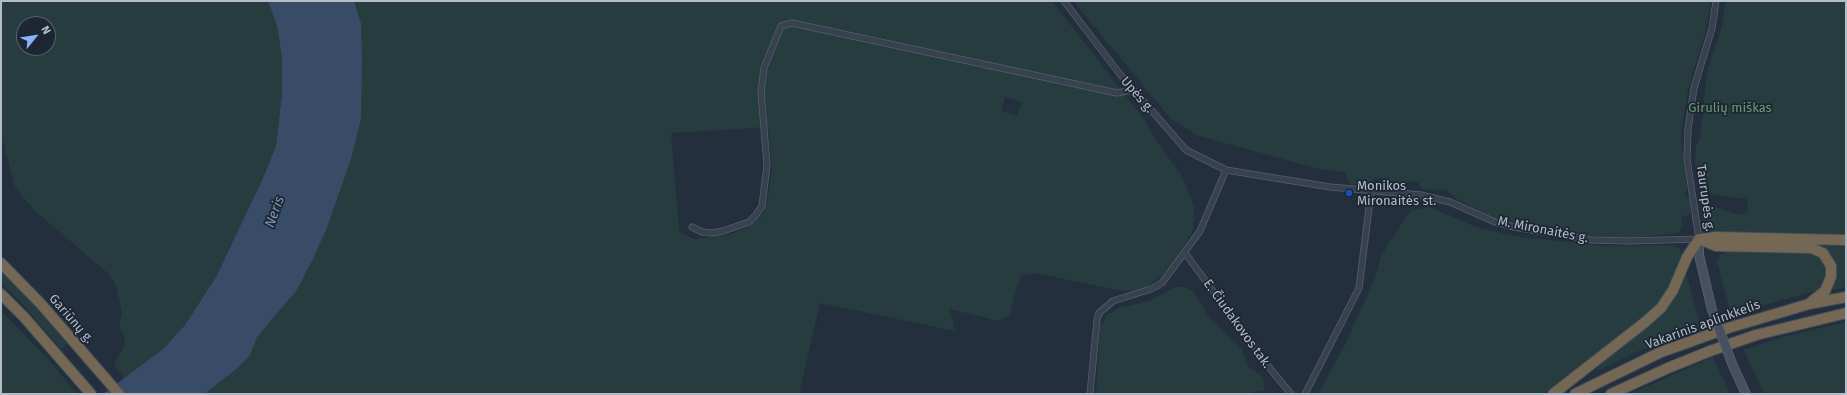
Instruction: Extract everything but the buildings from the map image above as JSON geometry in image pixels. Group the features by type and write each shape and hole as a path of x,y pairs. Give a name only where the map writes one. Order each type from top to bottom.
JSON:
{"highway":[{"path":"1553,394 1661,308 1673,290 1687,257 1699,239 1716,237 1846,240"},
{"path":"1699,239 1716,246 1811,248 1822,253 1829,260 1831,277 1825,291 1809,304"},
{"name":"Gariūnų g.","path":"1,263 41,304 119,394"},
{"path":"1,294 91,394"},
{"name":"Vakarinis aplinkkelis","path":"1575,394 1661,352 1728,328 1809,304 1846,297"},
{"name":"Vakarinis aplinkkelis","path":"1611,394 1668,368 1756,335 1846,313"}],"main road":[{"name":"Taurupės g.","path":"1699,239 1699,255 1712,310 1733,366 1746,394"}],"street":[{"name":"Upės g.","path":"1064,1 1133,90 1186,150 1226,170"},
{"name":"Taurupės g.","path":"1699,239 1687,159 1688,129 1694,88 1712,28 1716,1"},
{"path":"692,227 702,232 712,233 723,231 749,222 756,216 762,206 767,165 760,92 764,68 781,26 792,23 1117,93 1133,90"},
{"path":"1090,394 1099,312 1113,300 1157,287 1167,277 1200,231 1226,170"},
{"name":"M. Mironaitės g.","path":"1226,170 1288,182 1371,192 1420,195 1450,202 1501,223 1591,240 1630,241 1699,239"},
{"path":"1305,394 1360,288 1371,192"},
{"name":"E. Čiudakovos tak.","path":"1185,253 1272,371 1291,394"}],"green space":[{"path":"1,1 268,1 277,26 282,57 282,94 276,146 263,178 216,277 185,325 164,348 124,378 114,363 123,349 125,342 119,325 122,313 116,285 110,275 35,211 15,187 1,134"},
{"path":"354,1 1052,1 1146,122 1155,139 1182,176 1194,206 1193,230 1173,263 1161,277 1144,288 1132,291 1118,290 1034,273 1021,276 1010,314 999,321 950,309 955,331 820,303 799,394 205,394 235,370 257,337 297,290 311,263 362,57 361,23","holes":["1005,97 1022,102 1017,116 1001,111","768,127 772,168 768,198 762,216 749,227 731,234 694,239 679,231 671,133"]},
{"path":"1073,1 1711,1 1706,29 1688,90 1681,133 1687,189 1684,195 1690,201 1691,213 1681,218 1682,228 1678,233 1626,239 1582,236 1492,217 1457,199 1447,190 1422,189 1418,182 1410,181 1400,189 1389,189 1383,178 1374,178 1371,187 1349,183 1345,172 1319,169 1196,135 1171,119"},
{"name":"Girulių miškas","path":"1725,1 1846,1 1846,236 1713,232 1707,228 1705,217 1707,210 1712,206 1736,214 1743,214 1748,211 1747,199 1714,195 1703,184 1695,167 1696,146 1700,139 1707,72 1722,26"},
{"path":"1430,207 1476,227 1520,237 1605,246 1672,245 1680,249 1681,257 1674,279 1660,304 1544,394 1318,394 1346,343 1375,278 1381,256 1405,218 1412,210"},
{"path":"1815,244 1846,245 1846,287 1831,290 1835,278"},
{"path":"1728,250 1813,253 1822,259 1827,270 1827,275 1823,286 1819,290 1731,314 1717,262 1720,255"},
{"path":"1,269 24,293 67,344 62,350 19,300 1,284"},
{"path":"1686,273 1701,327 1645,348 1593,373 1607,357 1664,312 1675,297"},
{"path":"1175,287 1185,287 1193,291 1210,319 1242,349 1248,366 1263,377 1265,385 1263,391 1253,392 1250,394 1096,394 1100,328 1108,314 1120,308 1149,301"},
{"path":"1,311 50,361 77,394 1,393"},
{"path":"1846,322 1846,394 1764,394 1744,350 1786,336"},
{"path":"1713,357 1730,394 1630,394"}],"water":[{"name":"Neris","path":"268,1 354,1 361,23 361,118 351,159 326,230 297,290 257,337 250,355 235,370 205,394 103,394 164,348 185,325 216,277 263,178 276,146 282,94 282,57 277,26"}],"place":[{"name":"Monikos Mironaitės st.","path":"1349,193"}]}
